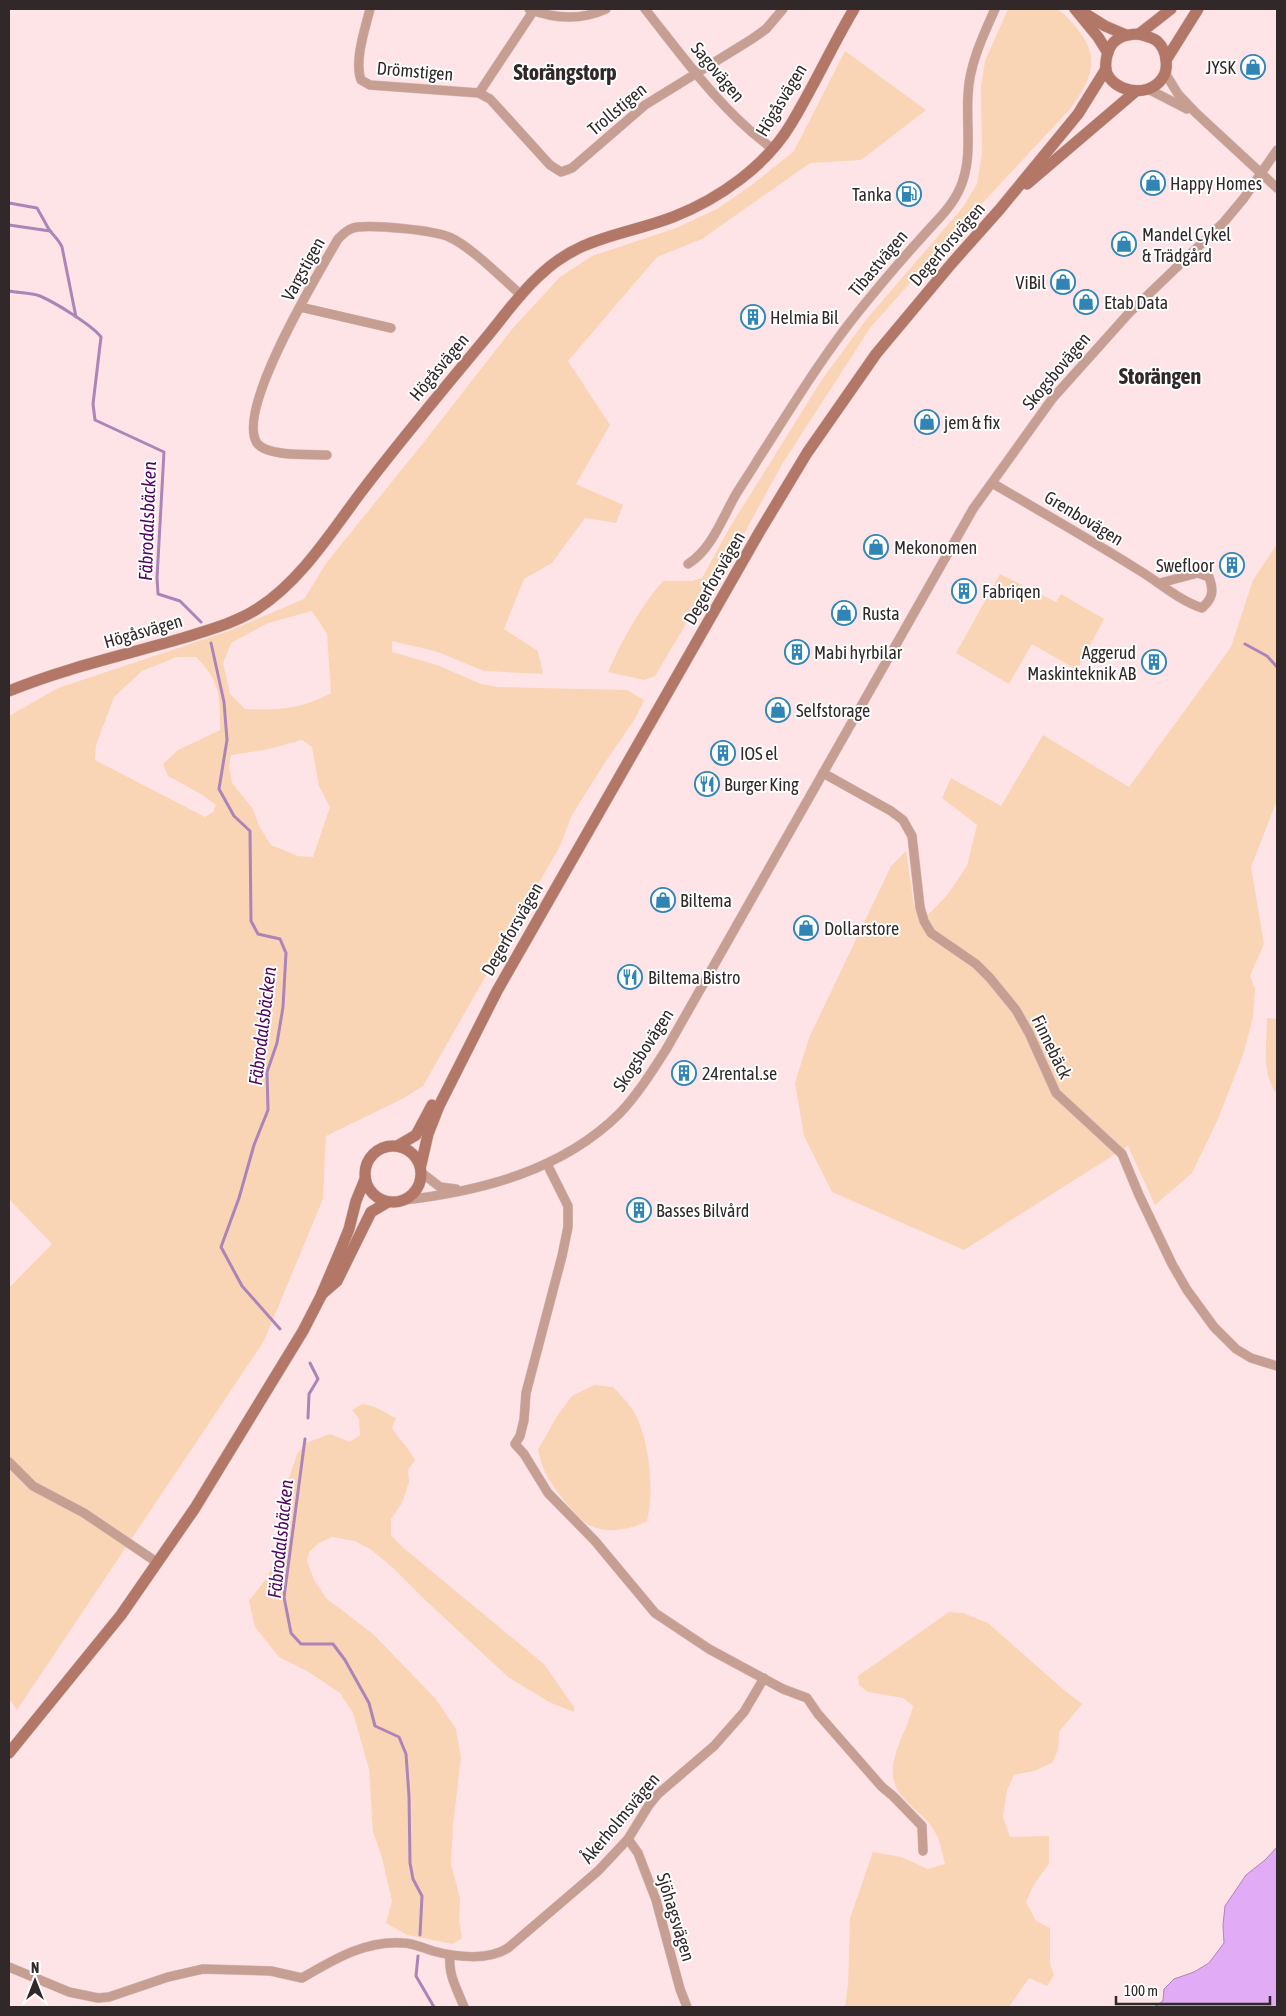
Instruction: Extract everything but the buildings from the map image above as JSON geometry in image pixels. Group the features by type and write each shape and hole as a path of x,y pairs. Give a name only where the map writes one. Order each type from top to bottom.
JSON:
{"main road":[{"name":"Högåsvägen","path":"9,691 41,679 218,627 254,611 268,602 298,574 397,445 536,278 562,256 591,241 661,222 698,205 752,170 791,125 854,9"},
{"path":"1075,9 1098,37 1108,53"},
{"path":"1079,9 1105,26 1126,34 1139,34 1157,41 1162,47 1166,60 1165,73 1158,84 1142,90 1121,86 1111,78 1106,69 1108,53 1113,42 1126,34"},
{"path":"1139,34 1171,9"},
{"path":"1166,60 1198,9"},
{"name":"Degerforsvägen","path":"421,1169 428,1134 439,1106 497,991 760,531 812,446 876,354 1078,114 1106,69"},
{"name":"Degerforsvägen","path":"1000,209 1055,159 1142,90"},
{"name":"Degerforsvägen","path":"399,1145 416,1135 422,1127 455,1056 497,991"},
{"path":"9,1754 121,1615 195,1508 256,1409 303,1331 321,1296 349,1229 356,1201 365,1179 367,1163 373,1154 382,1147 399,1145 413,1153 421,1169 417,1189 404,1200 388,1202 371,1212 337,1281 321,1296"},
{"path":"365,1179 373,1194 388,1202"}],"street":[{"name":"Drömstigen","path":"370,9 362,40 358,72 361,80 370,85 479,93"},
{"path":"479,93 531,10 569,18 596,13 606,9"},
{"name":"Sagovägen","path":"645,9 726,110 749,132 772,149"},
{"name":"Trollstigen","path":"479,93 490,99 550,165 561,172 577,164 644,105 766,29 783,9"},
{"name":"Tibastvägen","path":"688,564 708,544 736,495 800,394 838,339 881,284 945,211 960,189 966,172 968,154 968,94 970,78 978,50 995,9"},
{"path":"1165,73 1178,94 1200,117 1277,188"},
{"path":"1142,90 1178,103 1200,117"},
{"name":"Skogsbovägen","path":"404,1200 466,1190 530,1172 590,1138 620,1113 650,1075 667,1048 973,509 1052,399 1129,313 1224,222 1244,198 1277,150"},
{"name":"Vargstigen","path":"327,455 272,451 263,448 257,442 254,433 258,396 267,373 338,239 347,230 358,227 411,231 449,237 461,244 521,295"},
{"path":"300,308 391,328"},
{"name":"Grenbovägen","path":"992,483 1090,540 1160,583 1190,604 1202,608 1210,600 1213,589 1209,577 1198,573 1160,583"},
{"name":"Finnebäck","path":"823,773 891,810 903,820 912,836 920,907 924,921 931,933 976,964 990,978 1016,1010 1029,1033 1056,1093 1122,1154 1139,1196 1172,1264 1187,1290 1214,1327 1236,1349 1251,1358 1277,1366"},
{"path":"547,1164 568,1206 568,1227 526,1394 524,1420 520,1436 515,1444 524,1454 548,1493 595,1541 655,1613 709,1649 795,1695 808,1698 818,1714 882,1787 894,1796 922,1826 922,1851"},
{"name":"Skogsbovägen","path":"421,1169 440,1187 466,1190"},
{"path":"9,1462 34,1486 84,1513 158,1563"},
{"name":"Åkerholmsvägen","path":"9,1968 69,1992 98,1998 110,1997 168,1977 203,1969 271,1971 302,1978 351,1952 372,1945 402,1942 450,1955 475,1956 505,1950 598,1871 628,1839 658,1794 714,1746 744,1712 764,1678"},
{"name":"Sjöhagsvägen","path":"628,1839 638,1853 656,1900 680,1989 687,2007"},
{"path":"450,1955 452,1977 464,2007"}],"shaded area":[{"path":"1008,9 1055,9 1063,13 1075,26 1089,48 1091,58 1088,78 1078,98 870,328 781,466 739,543 698,604 655,676 644,680 608,672 632,624 663,581 692,581 702,578 730,527 821,381 865,321 963,207 977,184 982,153 981,87 985,61"},
{"path":"845,51 926,110 861,160 810,163 702,239 657,257 568,361 610,425 576,484 623,505 616,523 585,518 552,563 524,579 504,629 538,651 543,674 484,671 435,651 392,641 392,652 437,665 481,684 497,687 627,690 644,700 636,717 572,815 560,846 423,1086 402,1099 326,1136 323,1199 264,1341 17,1710 9,1699 9,1288 52,1244 9,1199 9,716 58,688 229,631 304,599 327,562 513,328 560,277 592,256 676,228 717,209 753,184 794,151","holes":["312,611 327,634 331,693 309,703 289,708 245,709 230,694 223,663 231,643 268,623","177,657 196,657 215,682 220,708 220,730 178,750 163,764 168,776 201,794 216,805 213,812 205,817 95,760 96,745 114,697 142,671","302,740 312,747 319,786 330,807 313,857 298,856 271,845 259,826 253,809 232,783 229,766 231,755 265,750"]},
{"path":"1277,544 1277,803 1251,867 1264,944 1250,976 1255,989 1253,1017 1244,1052 1218,1119 1192,1173 1155,1205 1128,1146 964,1250 832,1192 804,1136 795,1083 809,1038 891,866 906,851 914,905 924,919 947,895 967,866 977,825 942,798 951,778 1001,806 1043,735 1129,787 1231,647 1253,580"},
{"path":"1000,574 1056,602 1061,594 1104,619 1077,670 1032,644 1009,684 956,653"},
{"path":"1267,1018 1277,1019 1277,1094 1272,1086 1267,1068"},
{"path":"594,1385 613,1387 625,1400 638,1420 646,1448 650,1473 650,1498 647,1521 626,1529 605,1530 585,1523 565,1502 548,1478 538,1450 557,1416 572,1396"},
{"path":"362,1404 376,1408 396,1418 392,1428 415,1460 408,1470 409,1482 402,1503 391,1519 391,1535 400,1545 544,1664 574,1707 574,1712 549,1702 508,1677 392,1567 370,1549 355,1541 332,1537 319,1543 309,1552 307,1561 314,1580 326,1598 373,1634 435,1698 456,1729 461,1757 453,1825 451,1864 460,1898 459,1920 462,1938 453,1944 407,1935 386,1923 392,1901 381,1854 373,1832 369,1769 353,1713 340,1693 307,1671 279,1657 255,1627 249,1601 266,1579 277,1558 285,1490 297,1454 306,1443 330,1434 350,1442 360,1435 359,1419 352,1410"},
{"path":"949,1612 963,1613 988,1623 1082,1704 1059,1732 1058,1750 1052,1763 1034,1771 1014,1775 1007,1790 1003,1817 1010,1837 1049,1836 1049,1864 1034,1884 1026,1902 1036,1921 1050,1928 1050,1963 1054,1975 1047,1986 1029,1978 1009,2007 845,2007 848,1985 850,1918 873,1852 901,1857 928,1869 945,1864 939,1841 932,1827 899,1793 893,1776 897,1749 913,1706 903,1698 868,1692 859,1685 858,1676"},
{"path":"1277,1847 1277,2007 1154,2007 1163,2001 1164,1989 1174,1979 1194,1972 1209,1963 1224,1943 1225,1906 1246,1875 1265,1860"}],"waterway":[{"path":"9,203 37,208 62,247 76,317"},
{"path":"9,225 50,231"},
{"name":"Fäbrodalsbäcken","path":"9,291 40,296 81,320 101,337 93,404 95,420 164,452 157,578 158,594 180,601 201,622"},
{"name":"Fäbrodalsbäcken","path":"211,643 224,702 227,740 219,789 234,816 250,831 251,921 258,934 280,939 286,953 283,1007 277,1043 267,1072 268,1110 254,1145 239,1198 221,1247 242,1286 280,1329"},
{"path":"1245,644 1267,656 1277,667"},
{"name":"Fäbrodalsbäcken","path":"308,1418 309,1394 318,1379 310,1363"},
{"name":"Fäbrodalsbäcken","path":"305,1439 284,1597 291,1633 301,1644 333,1644 345,1660 369,1703 375,1726 399,1737 406,1754 410,1863 413,1879 422,1896 420,1935"},
{"name":"Fäbrodalsbäcken","path":"418,1956 416,1976 434,2007"}],"place":[{"name":"JYSK","path":"1253,67"},
{"name":"Happy Homes","path":"1153,183"},
{"name":"Tanka","path":"909,194"},
{"name":"Mandel Cykel & Trädgård","path":"1124,244"},
{"name":"ViBil","path":"1063,282"},
{"name":"Etab Data","path":"1086,302"},
{"name":"Helmia Bil","path":"753,317"},
{"name":"jem & fix","path":"927,422"},
{"name":"Mekonomen","path":"876,547"},
{"name":"Swefloor","path":"1232,565"},
{"name":"Fabriqen","path":"964,591"},
{"name":"Rusta","path":"844,613"},
{"name":"Mabi hyrbilar","path":"797,652"},
{"name":"Aggerud Maskinteknik AB","path":"1154,662"},
{"name":"Selfstorage","path":"778,710"},
{"name":"IOS el","path":"723,753"},
{"name":"Burger King","path":"707,784"},
{"name":"Biltema","path":"663,900"},
{"name":"Dollarstore","path":"806,928"},
{"name":"Biltema Bistro","path":"630,977"},
{"name":"24rental.se","path":"684,1073"},
{"name":"Basses Bilvård","path":"639,1210"}],"district":[{"name":"Storängstorp","path":"565,72"},
{"name":"Storängen","path":"1160,376"}]}
